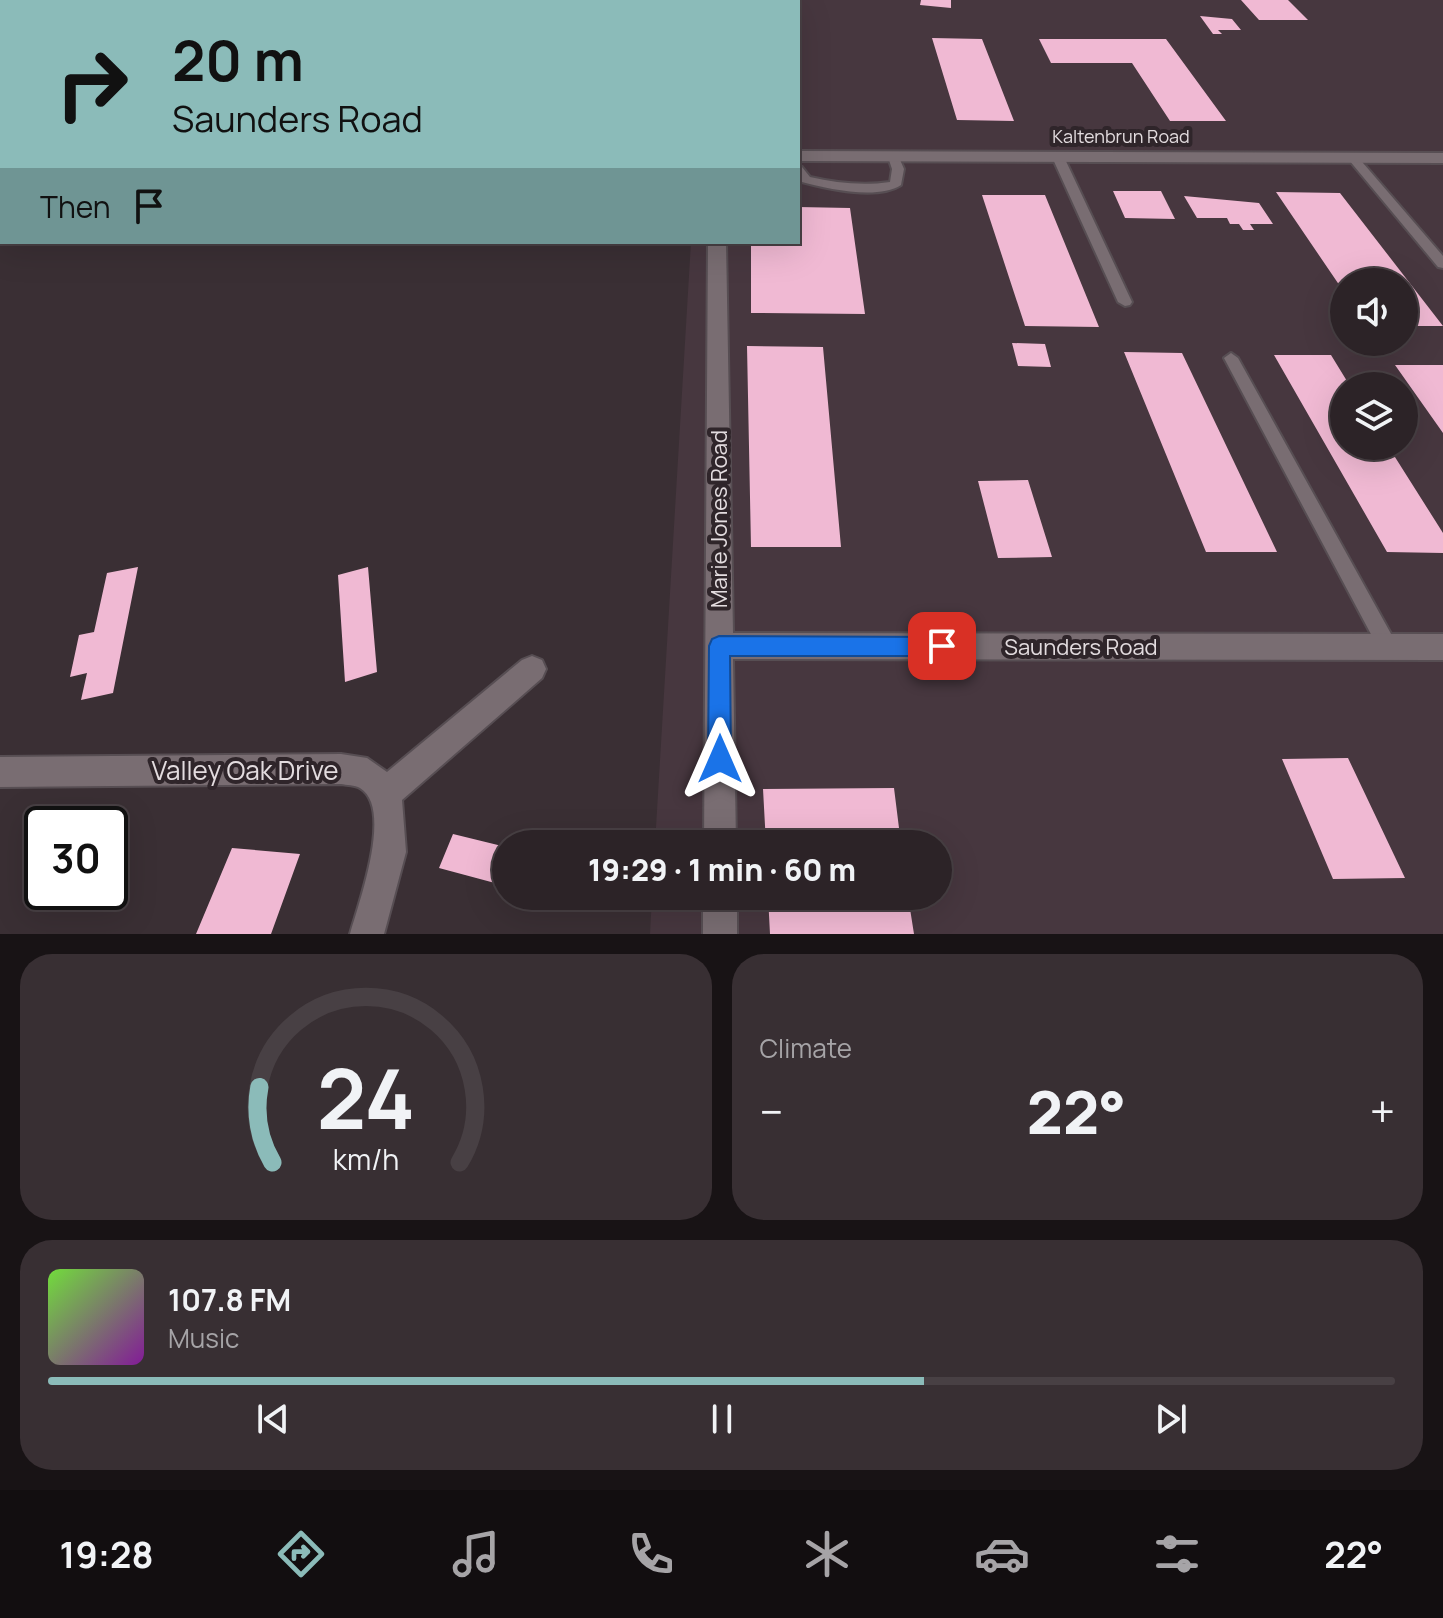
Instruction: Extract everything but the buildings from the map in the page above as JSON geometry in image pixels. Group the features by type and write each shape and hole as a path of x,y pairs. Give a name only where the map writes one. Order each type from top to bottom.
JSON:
{"street":[{"name":"Kaltenbrun Road","path":"800,156 1443,158"},
{"name":"Marie Jones Road","path":"717,244 720,830"},
{"name":"Saunders Road","path":"719,646 1443,647"},
{"path":"367,934 390,852 386,793 532,669"},
{"name":"Valley Oak Drive","path":"0,772 341,769 367,773 386,793"},
{"path":"720,910 720,934"}],"lane":[{"path":"800,172 806,180 832,186 882,188 895,185 898,179 894,157"},
{"path":"1058,157 1125,302"},
{"path":"1353,158 1443,264"},
{"path":"1231,358 1388,647"}],"shaded area":[{"path":"800,0 1443,0 1443,934 650,934 651,910 952,910 952,830 656,830 691,244 800,244"}],"route":[{"path":"720,759 719,646 942,646"}]}
